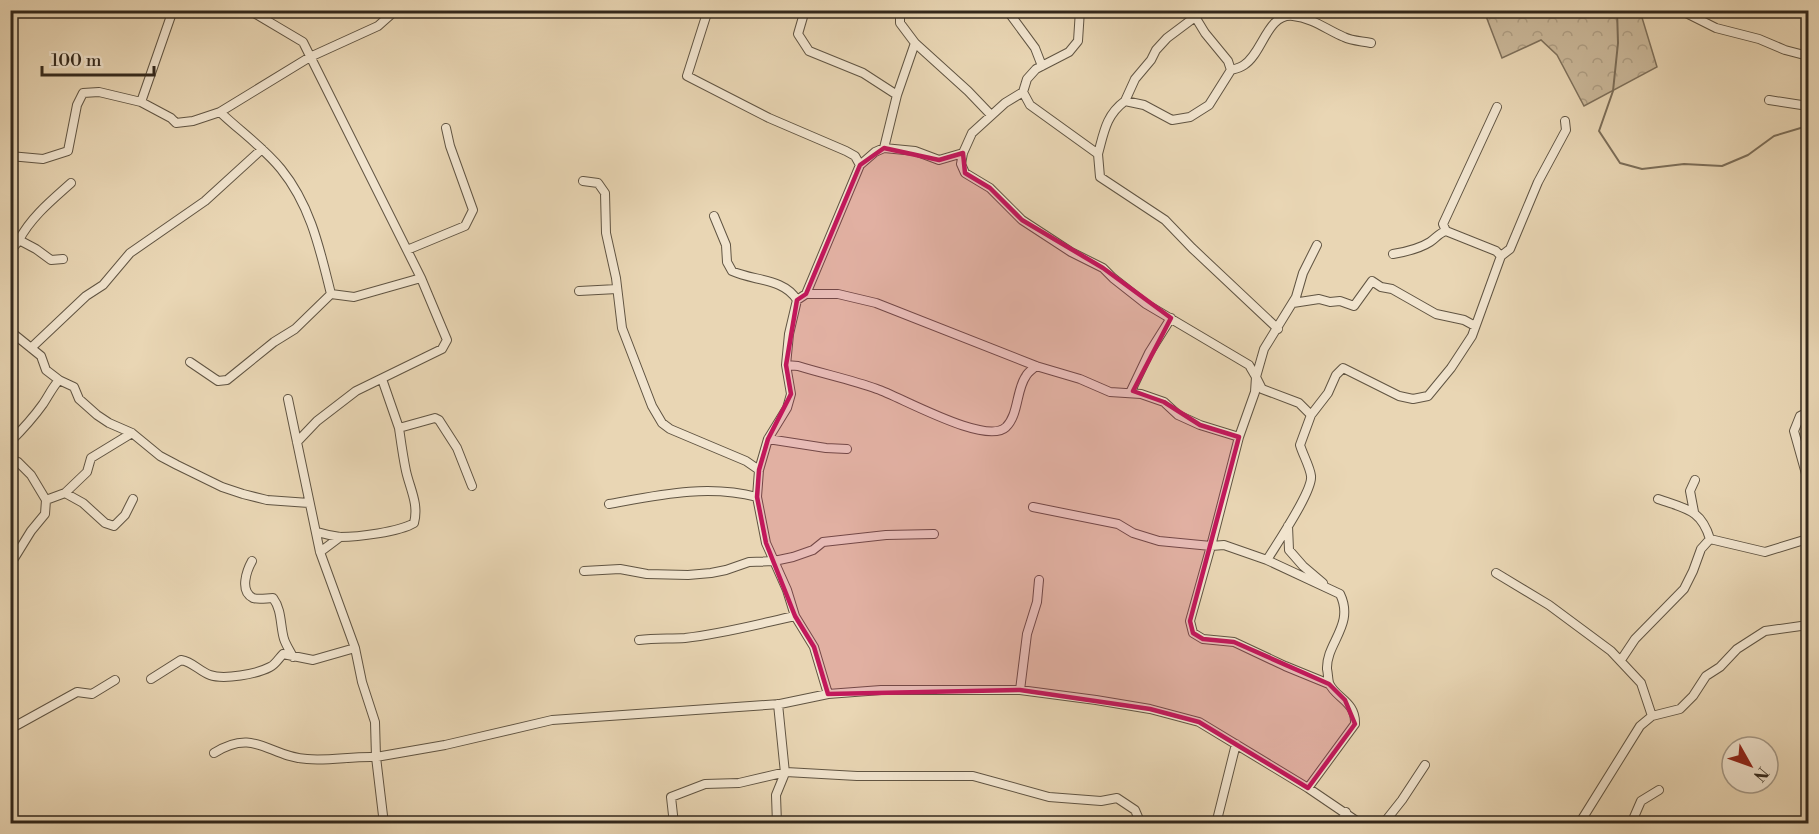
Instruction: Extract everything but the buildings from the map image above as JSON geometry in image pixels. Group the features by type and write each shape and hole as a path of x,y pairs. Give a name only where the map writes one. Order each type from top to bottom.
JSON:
{"street":[{"path":"141,102 172,10"},
{"path":"249,10 303,42 421,278 447,340 442,349 356,391 317,421 297,442"},
{"path":"10,156 43,159 68,151 77,105 83,93 99,92 141,102 176,123 194,121 220,112 310,57 378,26 396,10"},
{"path":"708,10 687,76 769,118 846,151 855,156 860,165"},
{"path":"805,10 798,34 809,51 863,73 897,95"},
{"path":"900,10 900,23 915,43 991,115"},
{"path":"1007,10 1035,48 1042,66"},
{"path":"1080,10 1078,41 1069,52 1042,66 1027,80 1023,92 1005,103 972,133 961,164 965,173 990,188 1022,220 1071,252 1103,268 1146,304 1249,365 1262,389 1299,403 1311,415"},
{"path":"1686,10 1686,13 1716,28 1759,39 1785,50 1809,56"},
{"path":"1231,70 1228,61 1193,14 1156,50 1151,60 1135,79 1125,101 1114,109 1105,126 1098,154 1100,177 1165,220 1278,328"},
{"path":"1125,101 1144,105 1172,120 1190,117 1209,105 1231,70 1244,65 1257,51 1271,27 1281,16 1292,15 1309,19 1345,38 1371,43"},
{"path":"884,148 897,95 915,43"},
{"path":"1023,92 1030,105 1098,154"},
{"path":"1768,100 1809,106"},
{"path":"1497,107 1443,224 1446,231 1496,251 1501,256"},
{"path":"220,112 281,169 300,197 318,238 331,294"},
{"path":"1267,560 1311,483 1311,475 1300,445 1311,415 1328,393 1336,375 1343,368 1399,396 1413,399 1428,396 1451,368 1472,336 1501,256 1510,249 1538,182 1566,130 1565,121"},
{"path":"407,250 465,226 472,210 446,128"},
{"path":"797,300 806,294 860,165 875,152 884,148 915,151 939,160 963,153"},
{"path":"31,348 86,296 103,285 130,254 205,201 262,149"},
{"path":"583,181 598,183 605,193 606,232 622,328 652,406 662,423 670,429 746,460 759,470"},
{"path":"10,252 34,218 71,183"},
{"path":"714,216 726,245 727,262 732,271 782,286 793,292 797,300 789,334 786,365 791,394 787,408 768,439 759,470 758,497 766,543 787,590 795,616 814,647 828,694"},
{"path":"1393,254 1408,252 1446,231"},
{"path":"20,240 51,260 63,259"},
{"path":"1308,788 1355,724 1356,716 1345,700 1329,684 1234,642 1203,639 1193,633 1190,621 1239,437 1255,392 1256,377 1264,349 1293,303 1303,273 1317,245"},
{"path":"331,294 354,297 421,278"},
{"path":"1293,303 1319,299 1354,306 1372,282 1392,289 1436,314 1464,320 1475,326"},
{"path":"579,291 617,289"},
{"path":"190,362 218,381 227,380 274,342 295,329 331,294"},
{"path":"806,294 838,294 876,303 1036,366 1080,379 1110,392 1141,394 1164,402 1178,415 1200,425 1239,437"},
{"path":"1130,393 1149,353 1171,318"},
{"path":"10,327 41,356 46,370 59,380 74,387 80,399 97,415 132,433 160,456 222,487 267,500 309,503"},
{"path":"786,365 798,366 876,389 954,424 996,431 1005,428 1011,419 1025,376 1036,366"},
{"path":"317,532 340,537 405,529 414,523 416,514 414,499 406,473 399,428 382,379"},
{"path":"10,442 45,402 50,389 59,380"},
{"path":"288,399 320,552 355,648 362,682 375,722 376,757 384,822 368,824"},
{"path":"1809,412 1800,416 1794,431 1809,481"},
{"path":"399,428 435,418 439,420 457,448 472,486"},
{"path":"46,500 64,493 87,472 91,458 132,433"},
{"path":"768,439 847,449"},
{"path":"10,459 18,462 31,475 46,500 45,514 31,531 10,565"},
{"path":"1694,512 1690,491 1695,480"},
{"path":"609,504 701,490 727,491 758,497"},
{"path":"64,493 83,503 105,523 114,526 125,515 133,499"},
{"path":"1658,499 1694,512 1706,525 1710,539"},
{"path":"1033,507 1118,524 1133,533 1159,541 1224,545 1267,560 1341,594 1345,604 1344,618 1327,666 1329,684"},
{"path":"1288,526 1289,550 1303,566 1329,588"},
{"path":"584,571 620,569 647,574 688,575 726,570 749,562 774,561 813,550 823,542 886,535 934,534"},
{"path":"320,552 340,537"},
{"path":"1710,539 1765,552 1804,540 1809,542"},
{"path":"1621,660 1635,639 1684,589 1701,549 1710,539"},
{"path":"252,561 246,571 245,585 249,595 255,599 273,598 276,600 282,619 284,639 293,657"},
{"path":"1496,573 1549,605 1621,660 1641,683 1652,716"},
{"path":"1020,690 1027,634 1037,602 1039,580"},
{"path":"639,640 684,638 795,616"},
{"path":"1579,824 1640,726 1652,716 1680,709 1693,696 1706,676 1720,667 1737,649 1765,631 1809,625"},
{"path":"151,679 181,660 189,661 210,675 227,676 251,674 272,667 283,654 313,660 355,648"},
{"path":"10,729 77,692 92,694 115,680"},
{"path":"214,753 229,744 241,742 254,743 307,759 376,757 445,745 552,720 778,704 828,694 881,690 1020,690 1096,700 1199,722 1308,788 1361,824"},
{"path":"777,824 776,795 785,773 778,704"},
{"path":"1216,824 1236,744"},
{"path":"1383,824 1425,765"},
{"path":"674,824 671,797 705,784 739,783 785,773 857,776 910,774 973,776 1048,797 1101,801 1117,798 1135,810 1141,824"},
{"path":"1630,824 1641,801 1659,790"},
{"path":"1340,824 1346,812"}],"highlighted area":[{"path":"884,148 939,160 963,153 965,173 990,188 1022,220 1103,268 1171,318 1133,391 1164,402 1200,425 1239,437 1190,621 1193,633 1203,639 1234,642 1329,684 1345,700 1355,724 1308,788 1199,722 1150,709 1020,690 828,694 814,647 795,616 766,543 757,497 759,470 768,439 791,394 786,365 797,300 806,294 860,165"}],"green space":[{"path":"1484,11 1640,11 1657,67 1584,106 1557,55 1541,40 1502,58"}],"waterway":[{"path":"1617,10 1618,43 1613,91 1599,131 1620,163 1642,169 1684,164 1722,166 1748,155 1774,136 1804,127 1808,133"},
{"path":"1808,206 1808,237"}]}
